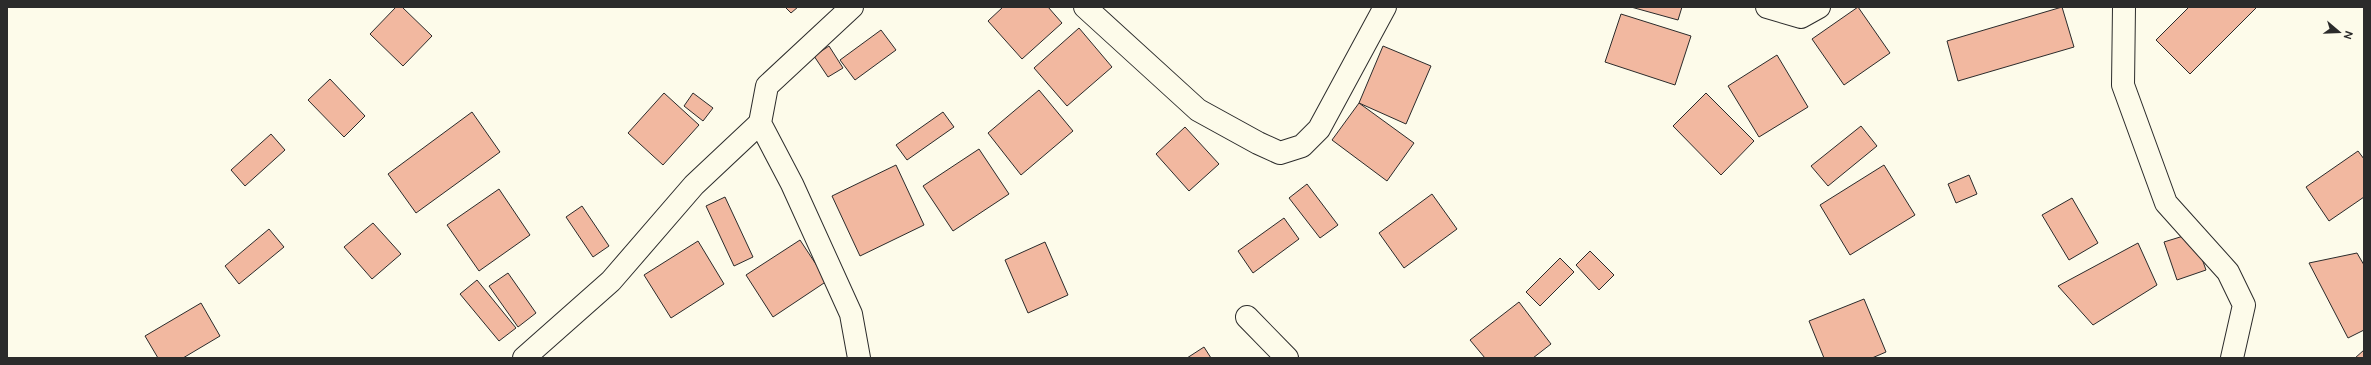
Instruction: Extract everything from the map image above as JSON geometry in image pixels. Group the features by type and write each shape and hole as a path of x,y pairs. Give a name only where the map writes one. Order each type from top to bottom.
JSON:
{"street":[{"path":"524,358 611,281 694,185 760,123 767,86 852,7"},
{"path":"1085,7 1198,110 1258,144 1280,153 1302,146 1319,129 1385,7"},
{"path":"1767,7 1801,17 1819,7"},
{"path":"2124,7 2123,85 2166,203 2228,272 2244,305 2232,358"},
{"path":"760,123 792,184 851,314 859,358"},
{"path":"1247,317 1287,358"}],"building":[{"path":"396,7 402,7 432,36 403,66 370,34"},
{"path":"785,7 798,7 791,13"},
{"path":"1003,7 1048,7 1062,23 1022,59 988,21"},
{"path":"1631,7 1682,7 1678,20"},
{"path":"1858,7 1890,53 1844,85 1812,39"},
{"path":"2062,7 2074,47 1958,81 1947,41"},
{"path":"2189,7 2257,7 2190,74 2156,40"},
{"path":"1621,14 1691,36 1675,85 1605,62"},
{"path":"1079,28 1112,67 1067,106 1034,68"},
{"path":"881,30 896,50 855,80 840,60"},
{"path":"829,46 843,68 828,77 814,56"},
{"path":"1383,46 1431,66 1406,124 1359,103"},
{"path":"1777,55 1808,107 1759,137 1728,86"},
{"path":"330,79 365,116 344,137 308,100"},
{"path":"1039,90 1073,131 1021,175 988,133"},
{"path":"664,93 699,125 663,165 628,133"},
{"path":"693,93 713,108 703,121 684,106"},
{"path":"1706,93 1754,141 1721,175 1673,126"},
{"path":"1359,103 1414,143 1387,181 1332,140"},
{"path":"472,112 500,152 416,213 388,174"},
{"path":"943,112 954,127 907,160 896,145"},
{"path":"1861,126 1877,146 1828,186 1811,166"},
{"path":"1185,127 1219,164 1189,191 1156,154"},
{"path":"271,134 285,150 245,186 231,170"},
{"path":"979,149 1009,194 953,231 923,186"},
{"path":"2358,151 2364,159 2364,197 2329,221 2306,187"},
{"path":"896,165 924,225 860,256 832,196"},
{"path":"1884,165 1915,215 1850,255 1820,205"},
{"path":"1969,175 1977,194 1956,203 1948,184"},
{"path":"1307,184 1338,225 1320,238 1289,198"},
{"path":"499,189 530,235 479,271 447,225"},
{"path":"1432,194 1457,229 1404,268 1379,233"},
{"path":"725,197 753,257 734,266 706,206"},
{"path":"2072,198 2098,243 2069,260 2042,215"},
{"path":"582,206 609,246 593,257 566,217"},
{"path":"1284,218 1299,239 1253,273 1238,251"},
{"path":"373,223 401,254 372,279 344,247"},
{"path":"269,229 284,247 239,284 225,266"},
{"path":"2193,233 2206,270 2177,280 2164,242"},
{"path":"800,240 827,281 773,317 746,275"},
{"path":"698,241 724,284 671,318 644,275"},
{"path":"1045,242 1068,295 1028,313 1005,260"},
{"path":"2138,243 2157,285 2093,325 2058,286"},
{"path":"1590,251 1614,275 1599,290 1576,265"},
{"path":"2357,253 2364,265 2364,330 2348,338 2309,263"},
{"path":"1560,258 1574,272 1540,306 1526,292"},
{"path":"508,273 536,313 518,327 489,286"},
{"path":"477,280 516,328 499,341 460,294"},
{"path":"1864,299 1886,352 1872,358 1824,358 1809,321"},
{"path":"1519,302 1551,344 1533,358 1485,358 1470,340"},
{"path":"201,303 220,336 183,358 158,358 145,336"},
{"path":"1204,347 1211,358 1187,358"},
{"path":"2364,350 2364,358 2355,358"}]}
